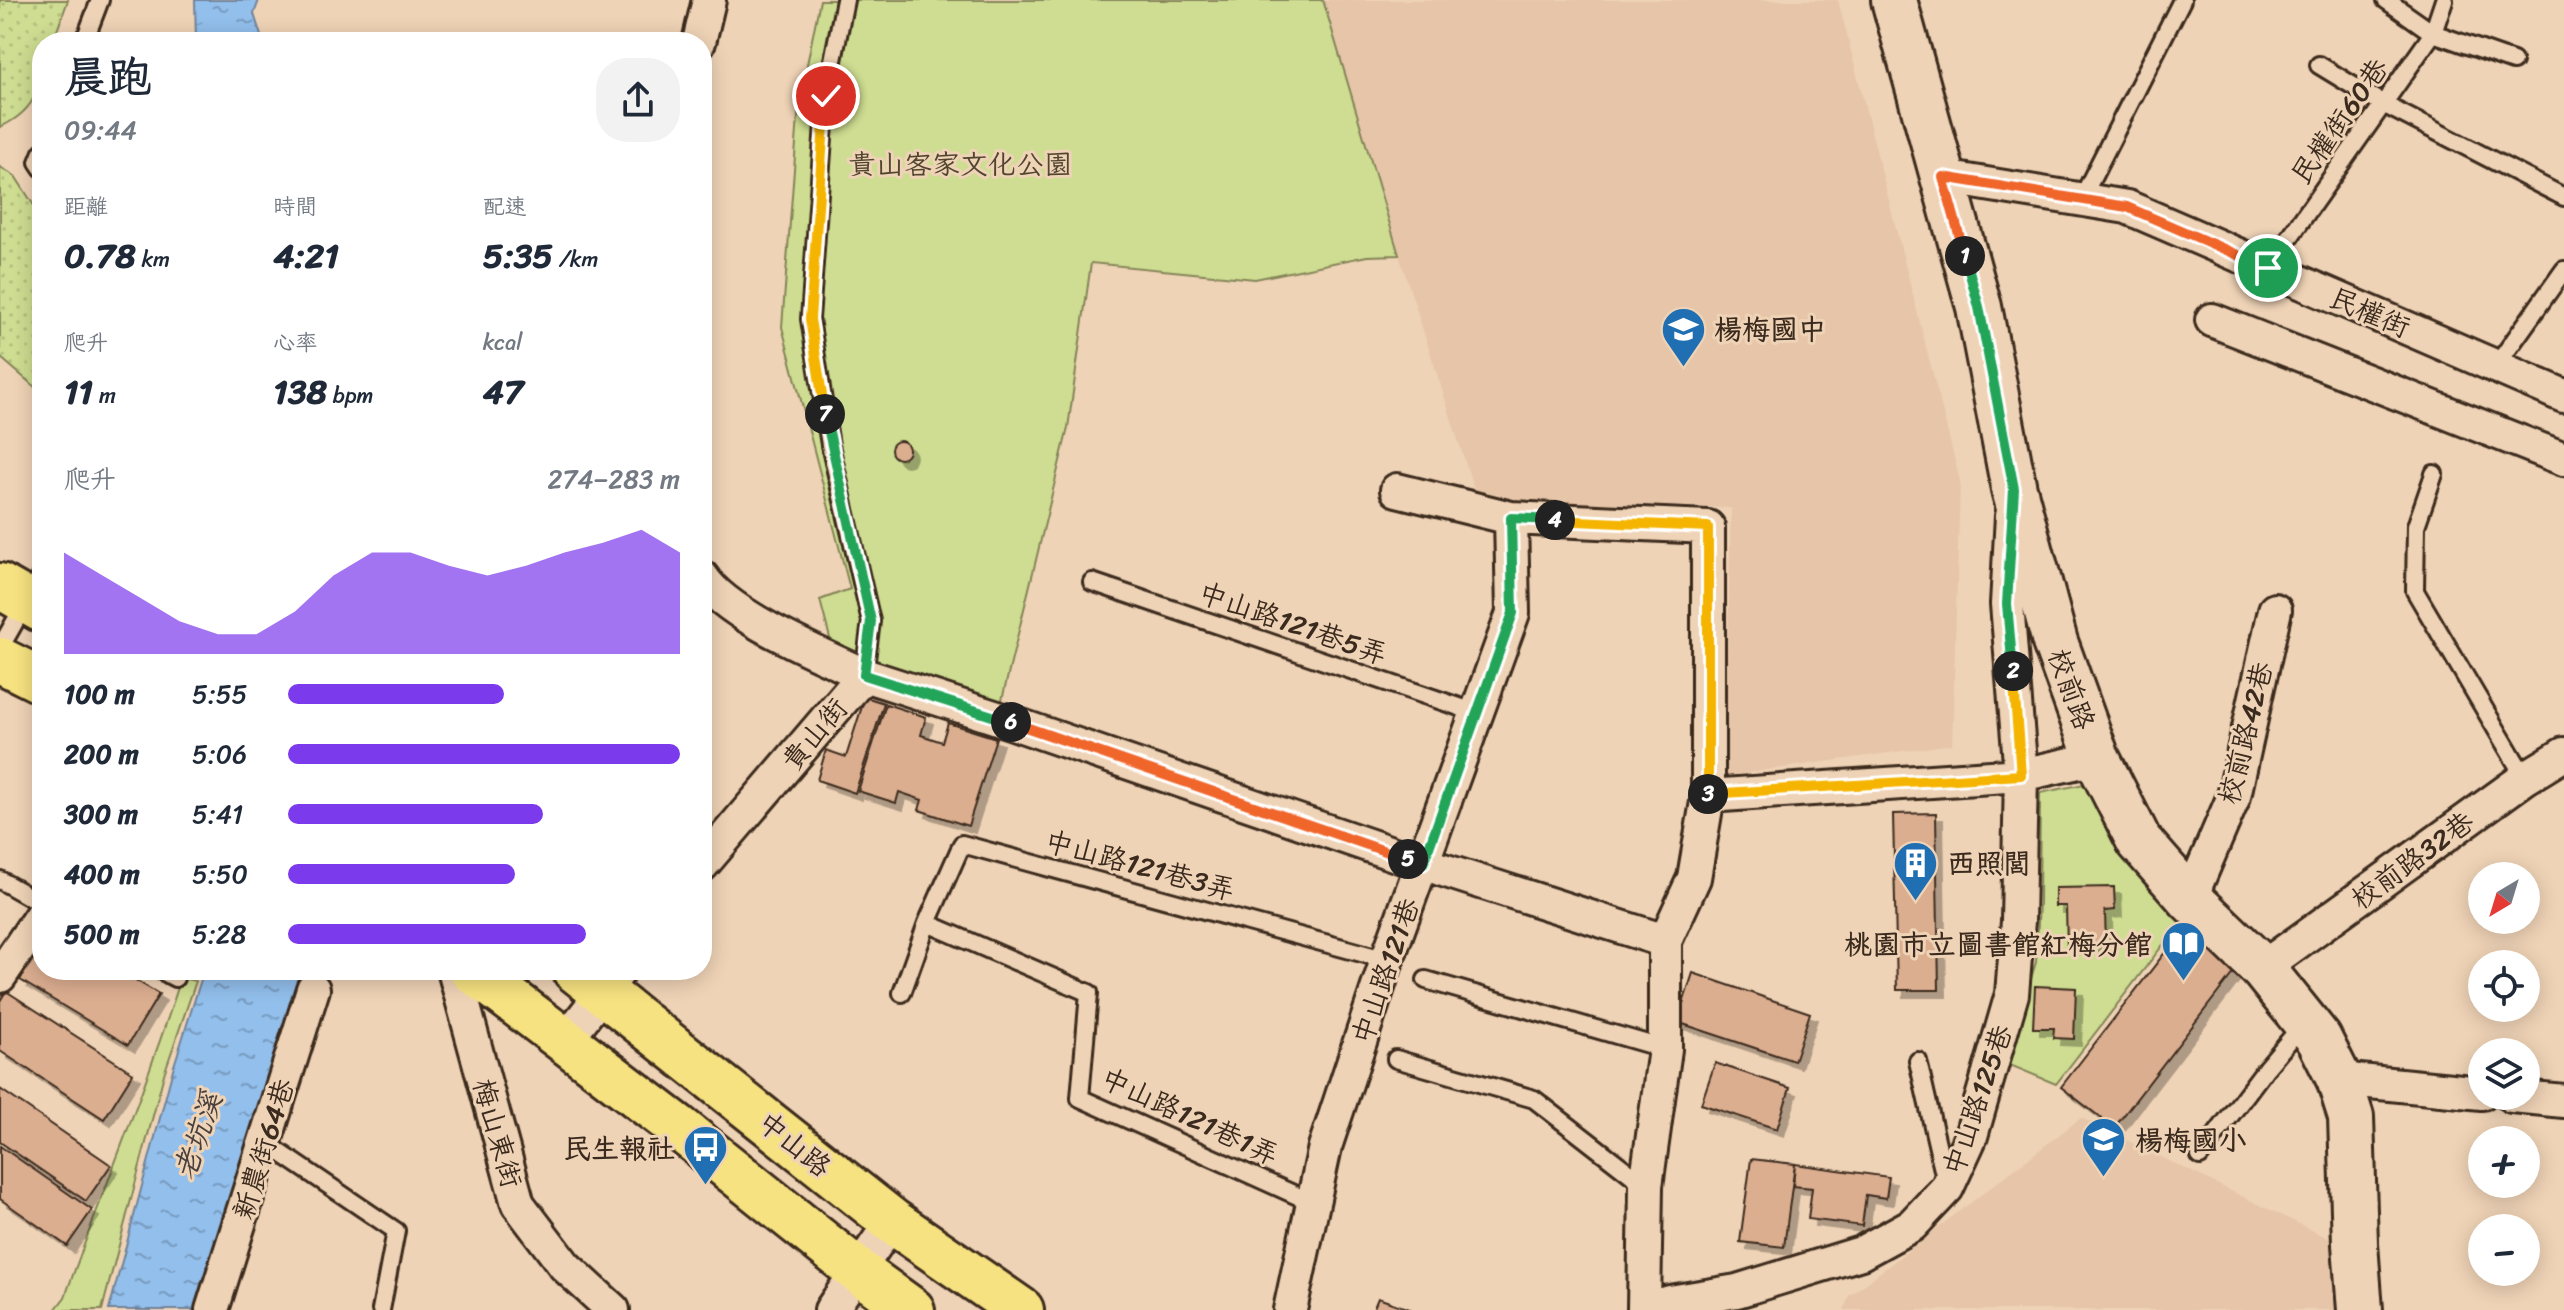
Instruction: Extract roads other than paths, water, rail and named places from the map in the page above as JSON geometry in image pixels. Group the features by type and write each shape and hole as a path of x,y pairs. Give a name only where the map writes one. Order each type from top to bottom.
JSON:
{"main road":[{"path":"0,660 32,676"},
{"path":"485,980 912,1310"},
{"name":"中山路","path":"604,980 892,1221 1021,1310"}],"street":[{"path":"701,32 709,0"},
{"name":"校前路","path":"1894,0 1979,307 2014,489 2055,642 2097,758 2139,841 2190,899 2262,968 2319,1039 2339,1079 2351,1117 2360,1310"},
{"name":"民權街","path":"1943,177 2127,207 2564,396"},
{"path":"2212,320 2564,459"},
{"name":"中山路125巷","path":"1511,518 1708,527 1708,796 1694,878 1665,941 1665,1049 1646,1186 1644,1310 1737,1291 1861,1253 1912,1225 1947,1188 1971,1136 2012,994 2018,921 2021,775 2007,604 2014,489"},
{"path":"1397,490 1511,518"},
{"name":"中山路121巷","path":"1290,1310 1325,1147 1387,960 1432,867 1477,713 1513,613 1511,518"},
{"name":"貴山街","path":"712,590 765,627 864,675 712,853"},
{"name":"校前路42巷","path":"2190,899 2234,796 2275,610"},
{"path":"864,675 1432,867 1665,941"},
{"name":"校前路32巷","path":"2262,968 2525,778 2564,754"},
{"path":"1708,796 2021,775 2097,758"},
{"path":"0,976 32,929"},
{"name":"梅山東街","path":"457,980 518,1204 565,1266 613,1310"},
{"path":"565,1041 598,980"},
{"name":"新農街64巷","path":"212,1310 313,989"},
{"path":"2339,1079 2468,1092"},
{"path":"2540,1099 2564,1101"},
{"path":"831,1310 892,1221"}],"lane":[{"path":"88,32 100,0"},
{"path":"845,0 826,96 810,319 830,445 871,621 864,675"},
{"path":"2081,200 2182,0"},
{"path":"2386,0 2433,33 2513,61"},
{"name":"民權街60巷","path":"2268,268 2433,33 2444,0"},
{"path":"2319,65 2383,104 2564,197"},
{"path":"2496,366 2564,270"},
{"path":"2434,474 2416,526 2415,591 2525,778"},
{"name":"中山路121巷5弄","path":"1092,582 1477,713"},
{"path":"0,648 28,593"},
{"name":"中山路121巷3弄","path":"927,923 962,844 1387,960"},
{"path":"0,880 32,898"},
{"path":"902,993 927,923"},
{"name":"中山路121巷1弄","path":"927,923 1089,993 1080,1098 1311,1202"},
{"path":"1426,980 1665,1049"},
{"path":"2200,1156 2266,1068 2306,1022"},
{"path":"1396,1059 1534,1099 1646,1186"},
{"path":"1918,1061 1947,1188"},
{"path":"266,1143 396,1231 381,1310"}],"water":[{"path":"195,0 259,0 254,14 260,32 196,32"},
{"name":"老坑溪","path":"201,980 300,980 200,1310 109,1310 173,1069"}],"place":[{"name":"楊梅國中","path":"1683,368"},
{"name":"西照閭","path":"1916,902"},
{"name":"桃園市立圖書館紅梅分館","path":"2183,983"},
{"name":"楊梅國小","path":"2104,1179"},
{"name":"民生報社","path":"706,1187"}],"park label":[{"name":"貴山客家文化公園","path":"960,164"}]}
